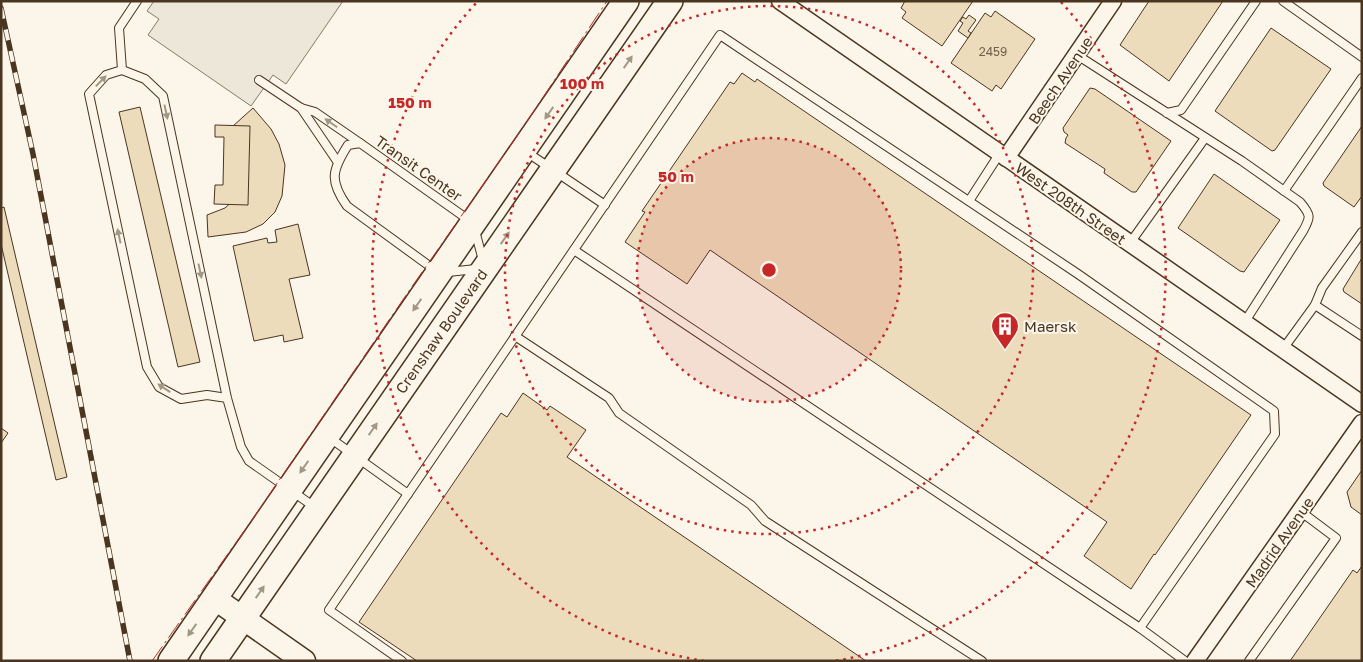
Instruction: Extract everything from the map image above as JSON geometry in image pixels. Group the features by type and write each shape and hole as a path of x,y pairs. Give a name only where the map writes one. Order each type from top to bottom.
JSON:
{"main road":[{"path":"170,661 626,1"},
{"name":"Crenshaw Boulevard","path":"213,661 670,1"}],"street":[{"name":"West 208th Street","path":"780,1 1362,404"},
{"name":"Beech Avenue","path":"1003,156 1077,55 1113,1"},
{"name":"Madrid Avenue","path":"1195,661 1362,423"},
{"path":"214,598 304,661"}],"lane":[{"path":"122,70 118,28 137,1"},
{"path":"1167,113 1181,110 1256,1"},
{"path":"1283,1 1362,58"},
{"path":"402,661 329,610 720,35 1078,274 1274,411 1275,434 1140,628"},
{"path":"1077,55 1284,191 1300,202 1308,211 1309,220 1244,322"},
{"path":"227,398 207,395 181,399 159,387 147,367 89,94 106,76 122,70 145,79 163,96 227,398 242,447 249,461 318,509"},
{"path":"1284,191 1362,78"},
{"path":"259,80 301,108 315,112 360,143"},
{"path":"301,108 338,161 334,179 338,194 347,206 438,273 485,268 473,223"},
{"path":"1130,243 1205,138"},
{"name":"Transit Center","path":"338,161 348,145 360,143 473,223"},
{"path":"524,149 605,205"},
{"path":"969,201 1003,156"},
{"path":"1283,349 1316,305 1322,288 1362,232"},
{"path":"574,250 1140,628 1185,661"},
{"path":"1316,305 1362,336"},
{"path":"515,336 609,398 619,413 751,505 765,521 982,661"},
{"path":"326,436 408,494"},
{"path":"1249,661 1336,538 1300,511"}],"shaded area":[{"path":"154,1 343,1 286,84 273,75 251,106 148,35 159,19 147,11"}],"building":[{"path":"905,1 973,1 942,46 902,18 906,12 901,8"},
{"path":"1149,1 1223,1 1169,81 1120,45"},
{"path":"995,11 1035,39 1001,89 996,85 992,91 951,63 985,13 991,17"},
{"path":"969,15 976,20 968,31 971,33 968,38 958,31 963,23 960,21 963,17 966,19"},
{"path":"1271,28 1331,69 1275,150 1272,151 1215,111"},
{"name":"Maersk","path":"742,73 755,82 757,79 1251,415 1131,589 1084,556 1107,522 710,250 687,284 625,242 645,212 642,211 730,82 734,84"},
{"path":"1090,88 1095,89 1171,141 1136,192 1132,192 1104,173 1105,169 1065,143 1068,135 1064,132 1063,128"},
{"path":"140,107 200,362 178,367 119,112"},
{"path":"253,108 271,129 279,144 285,165 282,196 275,212 263,224 246,232 208,237 207,215 225,208 236,198 241,190 244,175 243,158 239,140 233,126"},
{"path":"215,125 250,126 248,205 214,204 215,185 223,185 224,137 215,137"},
{"path":"1362,126 1362,196 1354,207 1324,186 1323,183"},
{"path":"1214,174 1280,220 1244,272 1178,228"},
{"path":"4,207 67,477 56,480 1,244 1,208"},
{"path":"298,224 310,275 289,279 303,338 284,342 283,335 254,341 233,246 267,238 268,243 277,242 275,230"},
{"path":"1362,258 1362,304 1344,292 1343,289"},
{"path":"523,393 547,410 550,406 586,430 567,457 866,661 417,661 359,622 501,413 507,417"},
{"path":"1,428 8,433 1,443"},
{"path":"1362,470 1362,515 1351,507 1347,492"},
{"path":"1362,566 1362,661 1290,661 1353,570 1357,573"}],"railway":[{"path":"1,8 33,154 130,661"}],"power":[{"path":"152,661 522,129 607,1"}],"place":[{"name":"Maersk","path":"1005,350"}]}
